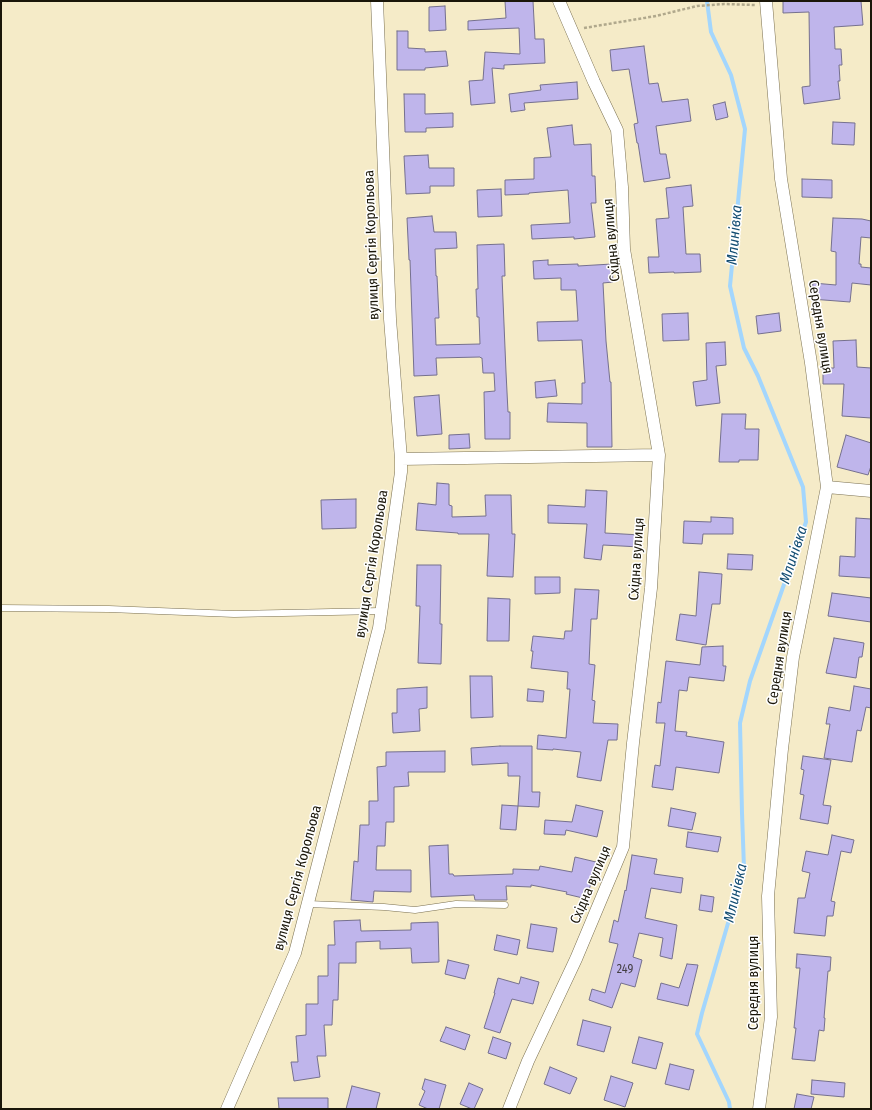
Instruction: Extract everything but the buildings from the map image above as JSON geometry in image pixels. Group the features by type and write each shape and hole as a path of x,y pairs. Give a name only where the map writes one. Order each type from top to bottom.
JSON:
{"street":[{"name":"вулиця Сергія Корольова","path":"228,1109 295,953 379,628 401,472 390,319 377,1"},
{"name":"Східна вулиця","path":"509,1109 528,1061 576,959 623,847 633,743 651,588 659,454 624,249 622,187 617,130 594,82 559,1"},
{"name":"Середня вулиця","path":"759,1109 771,1017 768,896 782,749 793,657 827,487 811,363 781,179 766,3"},
{"path":"401,459 659,454"},
{"path":"827,487 871,491"}],"lane":[{"path":"1,608 110,609 234,614 381,611"},
{"path":"308,904 384,907 415,910 456,904 505,905"}],"path":[{"path":"572,31 656,16 697,6 766,3"}],"waterway":[{"name":"Млинівка","path":"707,1 711,32 731,75 745,129 730,286 744,348 758,376 803,487 806,522 750,681 740,723 744,868 697,1034 729,1102 730,1109"}]}
